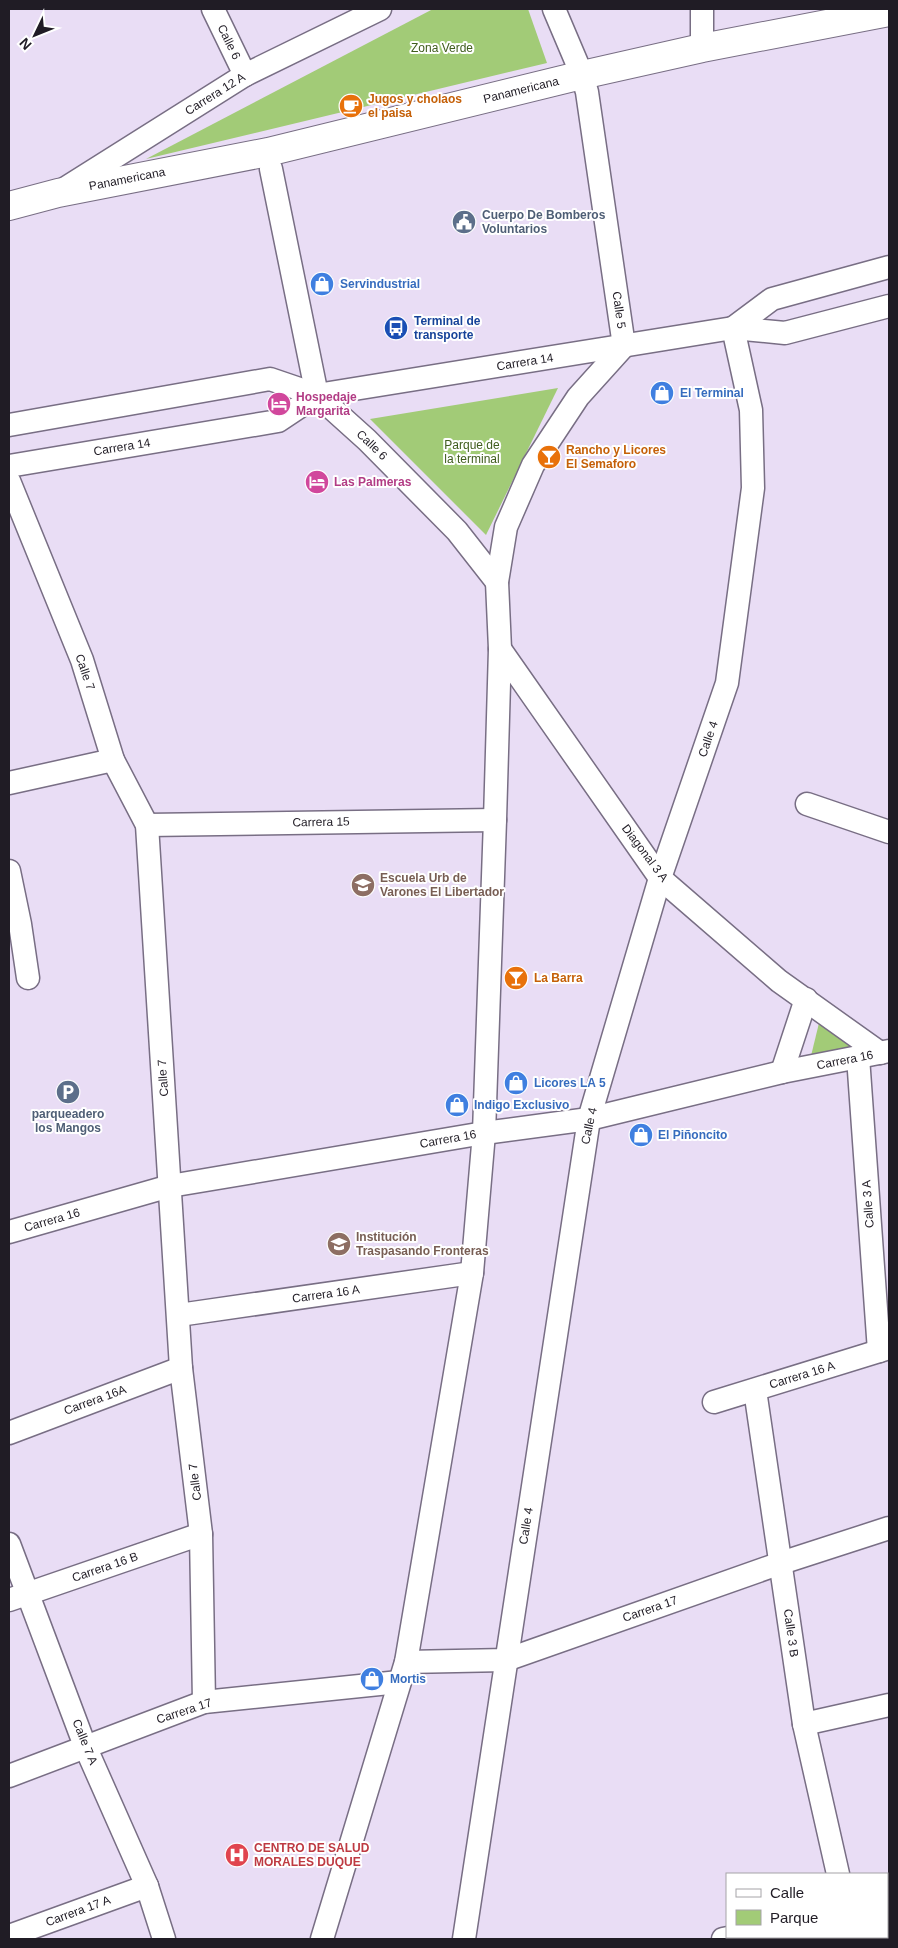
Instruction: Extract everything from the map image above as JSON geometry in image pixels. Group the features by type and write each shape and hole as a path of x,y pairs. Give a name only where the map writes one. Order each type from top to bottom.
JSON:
{"main road":[{"name":"Panamericana","path":"9,221 271,169 585,84 702,48 889,12"},
{"name":"Panamericana","path":"9,206 58,193 268,152 585,84 701,66 889,32"}],"street":[{"name":"Calle 6","path":"213,9 245,75"},
{"name":"Carrera 12 A","path":"58,193 245,75 380,9"},
{"name":"Calle 5","path":"322,1939 402,1672 472,1273 484,1133 500,649 497,582 506,527 533,465 578,397 624,346 585,84 554,9"},
{"path":"702,9 702,48"},
{"path":"271,169 317,395"},
{"name":"Carrera 14","path":"732,328 772,299 889,267"},
{"name":"Carrera 14","path":"9,466 278,421 317,395 732,328 785,333 889,306"},
{"name":"Calle 4","path":"464,1939 589,1119 660,878 727,683 752,497 751,410 732,328"},
{"name":"Carrera 14","path":"9,425 270,379 317,395"},
{"name":"Calle 6","path":"317,395 367,440 457,531 497,582"},
{"name":"Calle 7","path":"9,481 82,660 113,760 147,825 181,1368 201,1534 204,1702"},
{"name":"Diagonal 3 A","path":"500,649 660,878 779,981 885,1052"},
{"path":"9,783 113,760"},
{"path":"807,804 889,832"},
{"name":"Carrera 15","path":"147,825 495,820"},
{"path":"9,871 15,925 28,978"},
{"path":"782,1072 806,999"},
{"name":"Carrera 16","path":"9,1232 170,1186 484,1133 589,1119 782,1072 885,1052"},
{"name":"Calle 3 A","path":"858,1057 884,1350"},
{"name":"Carrera 16 A","path":"179,1314 472,1273"},
{"name":"Carrera 16 A","path":"714,1402 884,1350"},
{"name":"Carrera 16A","path":"9,1432 181,1368"},
{"name":"Calle 3 B","path":"755,1390 804,1724 838,1873"},
{"name":"Carrera 17","path":"9,1776 204,1702 402,1672 506,1660 781,1563 889,1528"},
{"name":"Carrera 16 B","path":"19,1597 201,1534"},
{"name":"Calle 7 A","path":"9,1544 19,1597 146,1886 164,1939"},
{"path":"804,1724 889,1705"},
{"name":"Carrera 17 A","path":"9,1936 146,1886"}],"green space":[{"name":"Zona Verde","path":"433,9 528,9 547,63 146,159"},
{"name":"Parque de la terminal","path":"558,388 486,535 370,419"},
{"path":"819,1023 856,1050 810,1060"}],"place":[{"name":"Jugos y cholaos el paisa","path":"351,106"},
{"name":"Cuerpo De Bomberos Voluntarios","path":"464,222"},
{"name":"Servindustrial","path":"322,284"},
{"name":"Terminal de transporte","path":"396,328"},
{"name":"El Terminal","path":"662,393"},
{"name":"Hospedaje Margarita","path":"279,404"},
{"name":"Rancho y Licores El Semaforo","path":"549,457"},
{"name":"Las Palmeras","path":"317,482"},
{"name":"Escuela Urb de Varones El Libertador","path":"363,885"},
{"name":"La Barra","path":"516,978"},
{"name":"Licores LA 5","path":"516,1083"},
{"name":"parqueadero los Mangos","path":"68,1092"},
{"name":"Indigo Exclusivo","path":"457,1105"},
{"name":"El Piñoncito","path":"641,1135"},
{"name":"Institución Traspasando Fronteras","path":"339,1244"},
{"name":"Mortis","path":"372,1679"},
{"name":"CENTRO DE SALUD MORALES DUQUE","path":"237,1855"}]}
